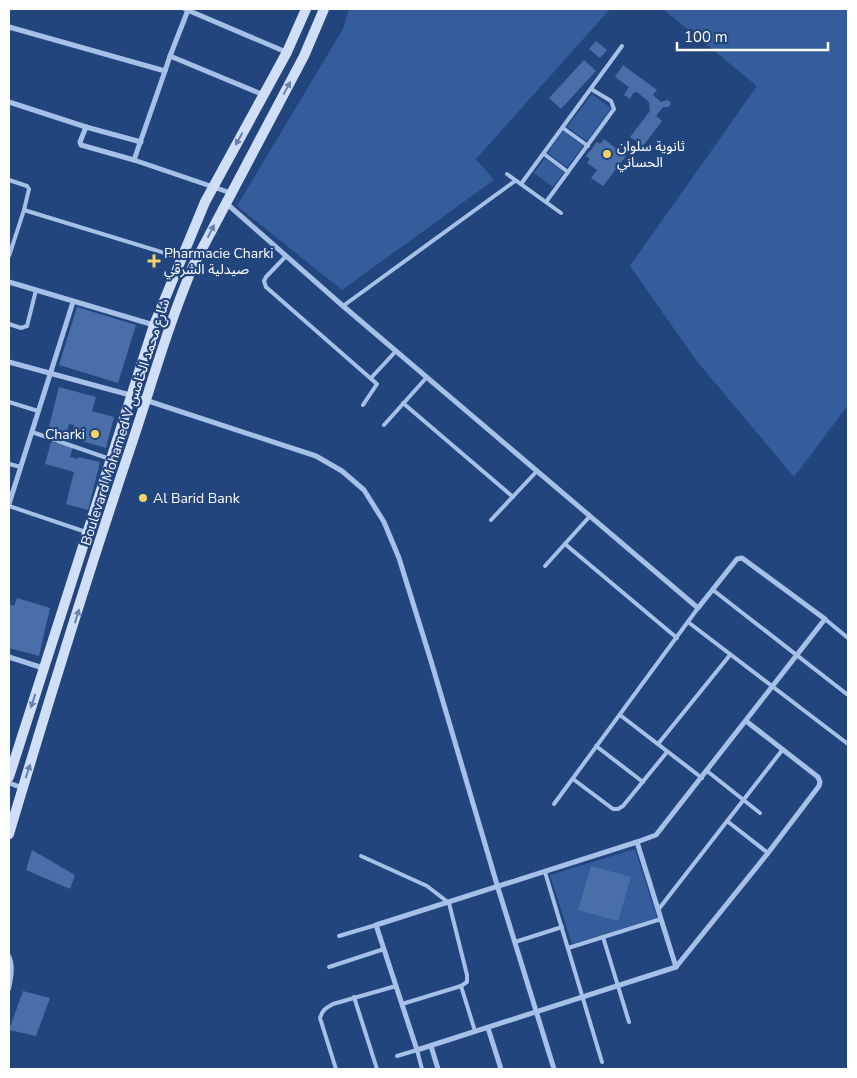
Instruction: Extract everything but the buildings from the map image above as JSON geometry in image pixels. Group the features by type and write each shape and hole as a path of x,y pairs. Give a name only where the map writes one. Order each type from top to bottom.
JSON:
{"street":[{"path":"134,160 186,9 201,11 287,52"},
{"name":"Boulevard Mohamed V شارع محمد الخامس","path":"9,777 86,532 154,325 205,202 287,52 306,9"},
{"name":"Boulevard Mohamed V شارع محمد الخامس","path":"9,834 102,534 183,289 231,193 304,56 324,9"},
{"path":"9,27 165,71"},
{"path":"170,56 264,95"},
{"path":"9,102 86,127 141,142"},
{"path":"86,127 80,142 81,145 134,160 231,193"},
{"path":"226,203 343,306 698,608 737,559 742,558 825,619 661,830 650,838 498,888 376,925 417,1050 676,966 768,853 819,786 818,777 746,721"},
{"path":"9,282 154,325"},
{"path":"9,505 73,302"},
{"path":"9,362 130,395 316,456 342,471 364,490 384,522 399,558 554,1069"},
{"path":"9,657 43,668"},
{"path":"9,783 23,788"},
{"path":"637,842 676,966"},
{"path":"488,1028 501,1069"},
{"path":"430,1046 438,1069"}],"lane":[{"path":"521,184 622,46"},
{"path":"546,202 614,109 611,101 591,89"},
{"path":"563,128 588,146"},
{"path":"544,154 568,172"},
{"path":"507,174 561,213"},
{"path":"9,180 27,186 28,189 24,210 9,256"},
{"path":"343,306 516,180"},
{"path":"24,210 181,258"},
{"path":"286,256 264,281 266,287 378,385 363,405"},
{"path":"9,324 21,328 27,326 36,290"},
{"path":"371,378 396,351"},
{"path":"384,425 427,377"},
{"path":"9,402 38,412"},
{"path":"403,403 513,497"},
{"path":"32,432 110,459"},
{"path":"9,464 20,467"},
{"path":"491,520 537,471"},
{"path":"9,505 86,532"},
{"path":"546,566 590,516"},
{"path":"565,544 677,638"},
{"path":"713,590 848,695"},
{"path":"554,804 698,608"},
{"path":"825,619 848,638"},
{"path":"688,622 848,744"},
{"path":"658,744 730,655"},
{"path":"620,715 702,778"},
{"path":"596,746 643,782"},
{"path":"658,910 783,749"},
{"path":"573,779 616,810 623,806 667,752"},
{"path":"707,771 760,813"},
{"path":"727,821 768,853"},
{"path":"361,856 427,886 449,903 467,975 467,982 462,986 402,1004"},
{"path":"545,872 602,1062"},
{"path":"568,948 661,919"},
{"path":"339,936 376,925"},
{"path":"515,942 562,927"},
{"path":"603,937 628,1022"},
{"path":"329,967 384,949"},
{"path":"9,956 11,960 11,978 9,990"},
{"path":"336,1069 320,1018 325,1008 354,997 396,986"},
{"path":"462,986 475,1031"},
{"path":"354,997 377,1069"},
{"path":"397,1056 417,1050 422,1069"}],"shaded area":[{"path":"349,9 610,9 476,159 494,180 342,290 237,206 343,29"},
{"path":"663,9 848,9 848,405 794,477 696,360 630,266 757,86"},
{"path":"592,94 611,108 587,141 567,127"},
{"path":"563,131 583,146 567,167 548,153"},
{"path":"545,158 564,172 553,187 534,173"},
{"path":"635,849 657,918 572,944 550,875"}],"place":[{"name":"ثانوية سلوان الحساني","path":"607,154"},
{"name":"Pharmacie Charki صيدلية الشرقي","path":"154,261"},
{"name":"Charki","path":"95,434"},
{"name":"Al Barid Bank","path":"143,498"}]}
